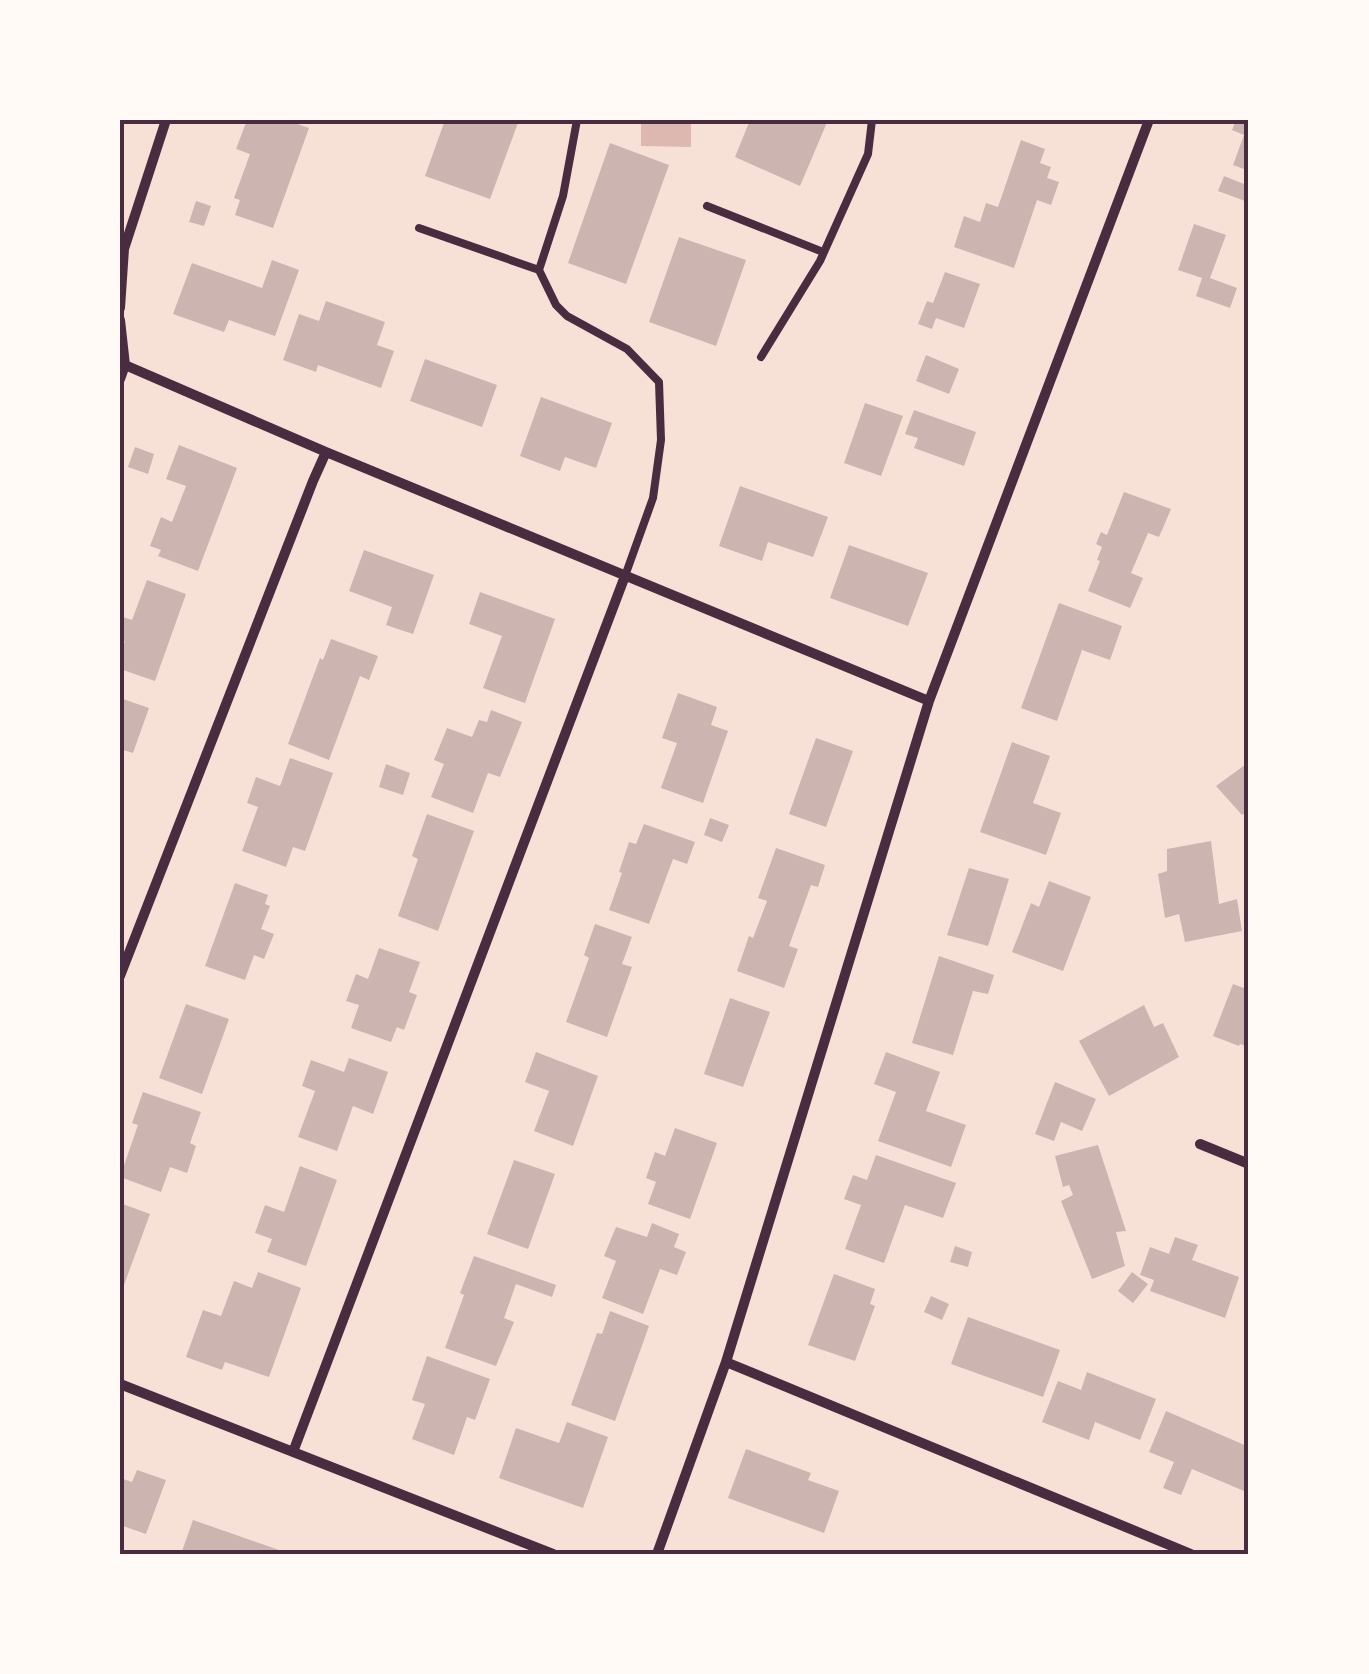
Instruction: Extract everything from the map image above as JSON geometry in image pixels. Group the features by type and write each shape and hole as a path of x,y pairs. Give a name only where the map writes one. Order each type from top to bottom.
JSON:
{"street":[{"path":"120,308 124,248 166,120"},
{"path":"657,1554 726,1362 929,701 1148,120"},
{"path":"120,320 120,378"},
{"path":"123,364 929,701"},
{"path":"120,976 326,452"},
{"path":"293,1452 625,576"},
{"path":"1200,1144 1249,1164"},
{"path":"726,1362 1191,1554"},
{"path":"120,1384 553,1554"}],"lane":[{"path":"576,120 563,196 539,270 556,305 567,316 627,349 660,382 661,440 654,498 625,576"},
{"path":"762,357 824,252 868,154 872,120"},
{"path":"707,206 824,252"},
{"path":"419,228 539,270"}],"shaded area":[{"path":"641,123 691,123 691,147 641,146"}],"building":[{"path":"247,120 286,120 309,128 273,228 235,215 240,200 234,198 250,154 236,149"},
{"path":"445,120 519,120 490,199 425,176"},
{"path":"750,120 828,120 800,186 735,157"},
{"path":"1236,120 1249,120 1249,171 1233,165 1244,135 1232,130"},
{"path":"1021,140 1045,149 1040,163 1051,167 1047,178 1059,182 1051,205 1037,200 1014,268 954,247 964,216 980,222 986,203 998,207"},
{"path":"610,143 669,165 626,284 568,263"},
{"path":"1224,176 1249,186 1245,201 1218,191"},
{"path":"196,201 211,206 204,226 189,222"},
{"path":"1194,224 1226,235 1210,278 1237,288 1230,308 1196,296 1202,278 1178,270"},
{"path":"679,237 746,260 716,346 649,322"},
{"path":"272,260 299,270 275,336 229,320 224,332 173,314 192,263 262,288"},
{"path":"945,272 980,284 964,328 936,318 932,329 918,324 927,301 933,303"},
{"path":"326,301 385,322 377,345 394,351 381,388 318,365 316,372 283,360 299,314 319,321"},
{"path":"926,355 959,369 949,394 916,381"},
{"path":"425,359 497,385 482,427 410,401"},
{"path":"541,397 612,423 596,468 565,457 560,471 520,456"},
{"path":"865,403 903,416 881,476 844,463"},
{"path":"914,410 976,432 964,466 914,448 918,438 905,434"},
{"path":"179,445 237,468 198,571 158,556 161,550 150,546 161,517 172,522 186,486 166,479"},
{"path":"135,447 154,454 148,474 128,467"},
{"path":"740,486 828,517 813,557 768,542 762,561 719,546"},
{"path":"1124,492 1171,509 1159,537 1148,533 1131,573 1143,578 1130,608 1088,591 1100,561 1097,560 1102,547 1096,544 1101,532 1107,535"},
{"path":"849,545 928,573 908,626 830,598"},
{"path":"364,550 434,575 413,634 386,625 392,607 349,591"},
{"path":"147,580 186,594 155,681 120,669 125,641 120,640 120,616 132,620"},
{"path":"480,592 555,619 525,703 483,688 502,636 469,624"},
{"path":"1059,603 1122,626 1110,660 1082,650 1057,721 1021,708"},
{"path":"331,639 378,656 369,680 360,676 329,760 288,744"},
{"path":"678,693 717,707 711,725 728,731 703,803 661,788 677,743 662,738"},
{"path":"120,698 149,708 133,753 120,749"},
{"path":"491,710 522,722 500,777 488,773 473,813 431,797 444,764 434,760 447,728 472,737 479,720 487,722"},
{"path":"816,738 853,751 826,827 789,814"},
{"path":"1012,742 1050,756 1033,803 1061,813 1046,855 980,832"},
{"path":"290,758 333,773 305,851 293,847 286,867 242,851 258,807 247,803 256,777 280,786"},
{"path":"1249,762 1249,810 1242,815 1216,786"},
{"path":"386,764 410,773 403,795 379,787"},
{"path":"427,814 474,831 438,931 398,916 418,859 412,856"},
{"path":"710,818 729,825 722,842 704,835"},
{"path":"644,824 695,842 687,864 673,859 649,924 609,910 629,842 636,844"},
{"path":"1211,841 1219,904 1237,899 1242,931 1185,942 1179,914 1165,918 1158,874 1167,871 1167,849"},
{"path":"776,848 825,865 818,887 811,885 789,946 798,949 784,988 737,971 767,901 758,898"},
{"path":"969,868 1009,879 988,946 947,935"},
{"path":"1049,881 1091,897 1063,971 1012,952 1031,903 1039,907"},
{"path":"235,883 268,895 265,904 270,906 261,929 274,934 264,959 254,955 245,980 205,966"},
{"path":"595,924 632,937 622,964 632,967 607,1037 566,1022 589,958 584,955"},
{"path":"379,948 420,962 409,992 417,995 404,1030 397,1027 391,1042 351,1028 359,1005 346,1001 356,974 368,979"},
{"path":"939,956 994,975 988,994 973,991 953,1055 912,1043"},
{"path":"1233,984 1249,990 1249,1047 1213,1036"},
{"path":"730,998 770,1012 743,1087 704,1074"},
{"path":"186,1004 229,1019 202,1094 159,1078"},
{"path":"1144,1005 1154,1027 1163,1023 1179,1057 1109,1096 1079,1041"},
{"path":"536,1052 598,1076 573,1146 534,1131 549,1091 525,1082"},
{"path":"886,1052 940,1072 926,1111 966,1125 951,1167 878,1141 896,1092 874,1084"},
{"path":"349,1058 388,1072 373,1114 353,1106 337,1151 298,1137 315,1091 302,1086 311,1060 344,1072"},
{"path":"1055,1082 1096,1099 1082,1131 1061,1122 1054,1141 1035,1134"},
{"path":"143,1092 201,1112 190,1143 196,1146 187,1173 170,1167 161,1192 120,1177 138,1125 132,1123"},
{"path":"675,1128 717,1143 690,1219 648,1204 656,1182 646,1178 655,1152 665,1156"},
{"path":"1098,1145 1126,1231 1116,1232 1125,1266 1092,1279 1061,1201 1073,1195 1069,1185 1063,1187 1055,1156"},
{"path":"876,1155 956,1183 943,1218 905,1205 884,1263 845,1249 861,1205 844,1199 853,1175 867,1180"},
{"path":"514,1160 555,1174 528,1249 487,1234"},
{"path":"300,1166 337,1180 306,1266 267,1252 272,1239 255,1233 265,1205 284,1212"},
{"path":"120,1203 150,1214 120,1296"},
{"path":"652,1223 679,1234 674,1247 686,1252 677,1275 660,1269 643,1314 602,1298 616,1261 604,1256 616,1227 647,1237"},
{"path":"1175,1237 1198,1245 1192,1260 1239,1277 1225,1318 1150,1291 1154,1280 1140,1275 1150,1247 1169,1254"},
{"path":"955,1246 972,1252 968,1267 950,1262"},
{"path":"474,1256 556,1285 552,1297 516,1284 504,1318 514,1322 496,1366 445,1348"},
{"path":"258,1272 301,1288 269,1377 225,1362 222,1370 186,1357 203,1310 221,1316 234,1281 252,1288"},
{"path":"1132,1272 1148,1284 1133,1303 1118,1291"},
{"path":"834,1274 875,1289 870,1304 875,1306 855,1361 808,1345"},
{"path":"931,1296 949,1304 942,1320 924,1312"},
{"path":"610,1311 649,1326 615,1421 571,1405 597,1333 602,1334"},
{"path":"968,1317 1060,1350 1043,1397 951,1364"},
{"path":"427,1356 490,1379 475,1420 467,1417 454,1455 412,1439 425,1404 412,1400"},
{"path":"1087,1372 1156,1399 1140,1440 1095,1422 1089,1440 1042,1422 1058,1381 1081,1390"},
{"path":"1166,1411 1249,1447 1249,1478 1244,1491 1192,1469 1181,1495 1163,1488 1174,1462 1149,1452"},
{"path":"567,1422 608,1437 583,1508 499,1478 516,1428 559,1443"},
{"path":"746,1449 811,1473 808,1480 839,1491 824,1533 728,1498"},
{"path":"137,1470 166,1480 146,1534 120,1525 120,1478 132,1482"},
{"path":"193,1520 279,1550 277,1554 181,1554"}]}
